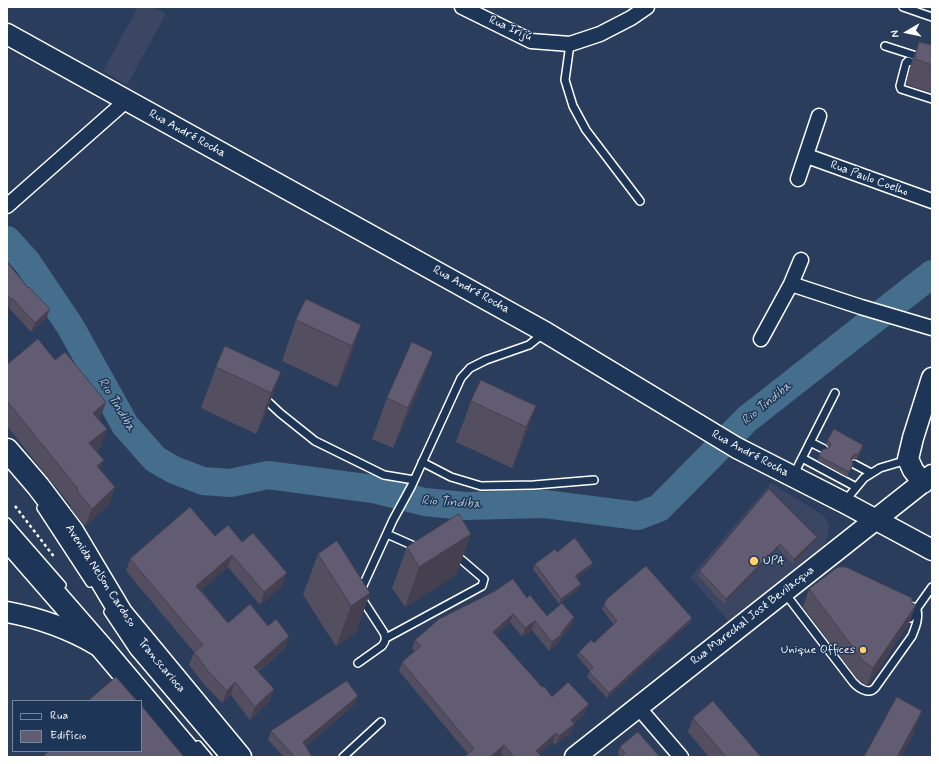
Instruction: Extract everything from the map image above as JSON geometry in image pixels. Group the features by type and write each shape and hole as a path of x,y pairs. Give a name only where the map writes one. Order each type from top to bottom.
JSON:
{"main road":[{"name":"Rua André Rocha","path":"7,34 546,332 737,448 793,476 850,495 875,520 932,550"},
{"path":"927,479 913,470 908,460 911,444 932,378"},
{"name":"Avenida Nelson Cardoso","path":"7,450 38,486 72,531 122,613 240,757"},
{"name":"Rua Marechal José Bevilacqua","path":"575,757 927,479"},
{"path":"7,539 102,648 193,748"},
{"path":"7,612 43,620 80,635 102,648"}],"street":[{"name":"Rua Irijú","path":"462,7 532,40 570,44 600,34 632,18 647,7"},
{"path":"7,206 127,100"},
{"path":"798,179 807,156 819,116"},
{"name":"Rua Paulo Coelho","path":"807,156 932,201"},
{"path":"761,339 791,284 801,260"},
{"path":"791,284 932,328"},
{"path":"638,707 681,757"}],"lane":[{"path":"903,7 932,17"},
{"path":"570,44 565,80 573,106 586,130 640,202"},
{"path":"886,46 932,61"},
{"path":"932,68 908,61 906,63 900,86 901,89 932,99"},
{"path":"386,638 362,599 360,594 361,590 393,520 413,483 461,378 470,368 486,360 529,345 546,332"},
{"path":"258,393 315,441 384,475 413,483"},
{"path":"793,476 835,393"},
{"path":"810,442 824,449"},
{"path":"802,458 850,495 864,478 871,473 880,468 908,460"},
{"path":"422,462 451,477 482,486 594,480"},
{"path":"854,464 871,473"},
{"path":"36,500 94,588"},
{"path":"7,522 67,591"},
{"path":"387,534 414,546 427,546"},
{"path":"358,664 382,646 386,638 482,586 484,578 449,549"},
{"path":"910,618 932,587"},
{"path":"784,592 853,682 868,692 875,688 912,636 918,622 917,609"},
{"path":"896,599 917,609"},
{"name":"Transcarioca","path":"105,607 134,652 224,757"},
{"path":"343,757 381,722"},
{"path":"193,748 208,757"}],"path":[{"path":"15,506 57,561"}],"shaded area":[{"path":"138,7 153,7 166,14 127,85 103,71"},
{"name":"UPA","path":"771,483 824,516 829,525 828,537 823,546 730,623 690,577"}],"building":[{"path":"919,42 932,45 932,65 915,59"},
{"path":"7,262 28,288 29,287 50,309 35,323 12,298 11,300 7,295"},
{"path":"306,299 361,325 352,346 296,320"},
{"path":"38,339 55,360 65,352 106,402 93,413 107,429 89,443 104,460 97,466 115,487 92,509 77,491 78,489 7,401 7,365"},
{"path":"412,342 433,352 408,408 387,398"},
{"path":"225,346 281,372 271,393 216,367"},
{"path":"481,380 536,406 526,427 471,401"},
{"path":"834,429 863,445 858,455 855,454 852,457 851,460 853,464 849,472 819,456 823,449 830,447 831,444 828,440"},
{"path":"769,489 817,537 794,559 780,544 726,599 700,571"},
{"path":"190,507 215,536 228,525 242,542 253,533 287,573 264,592 232,555 196,586 228,623 250,604 268,626 276,619 289,636 254,667 274,689 255,707 235,682 227,691 208,671 194,652 203,645 130,559"},
{"path":"459,514 471,534 419,567 407,547"},
{"path":"575,538 593,563 575,576 581,584 561,599 535,564 555,549 557,552"},
{"path":"337,541 370,593 351,606 318,554"},
{"path":"646,566 692,618 609,693 589,672 593,667 579,652 591,640 594,643 617,621 604,605 606,600"},
{"name":"Unique Offices","path":"838,567 846,567 912,598 912,603 916,605 873,668 863,661 809,589"},
{"path":"513,579 527,598 530,595 547,616 562,603 574,617 561,633 562,634 552,642 535,621 525,628 513,614 493,632 542,687 544,686 552,697 568,682 589,704 571,720 574,724 559,736 556,733 536,751 541,756 539,757 514,757 504,745 490,757 464,757 474,749 402,662 421,646 415,640 439,619 495,591"},
{"path":"116,677 136,700 89,700"},
{"path":"347,681 358,696 303,742 312,757 290,757 293,755 271,731"},
{"path":"897,697 922,711 897,757 864,757"},
{"path":"713,701 761,757 726,757 693,718"},
{"path":"142,706 184,757 42,757 48,752 142,752"},
{"path":"638,732 659,756 620,757 625,753 620,747"}],"waterway":[{"name":"Rio Tindiba","path":"7,240 27,262 70,326 125,425 155,459 174,470 203,481 230,483 268,475 373,489 425,502 465,506 545,504 638,516 659,508 747,419 932,274"}],"place":[{"name":"UPA","path":"754,561"},
{"name":"Unique Offices","path":"863,650"}]}
